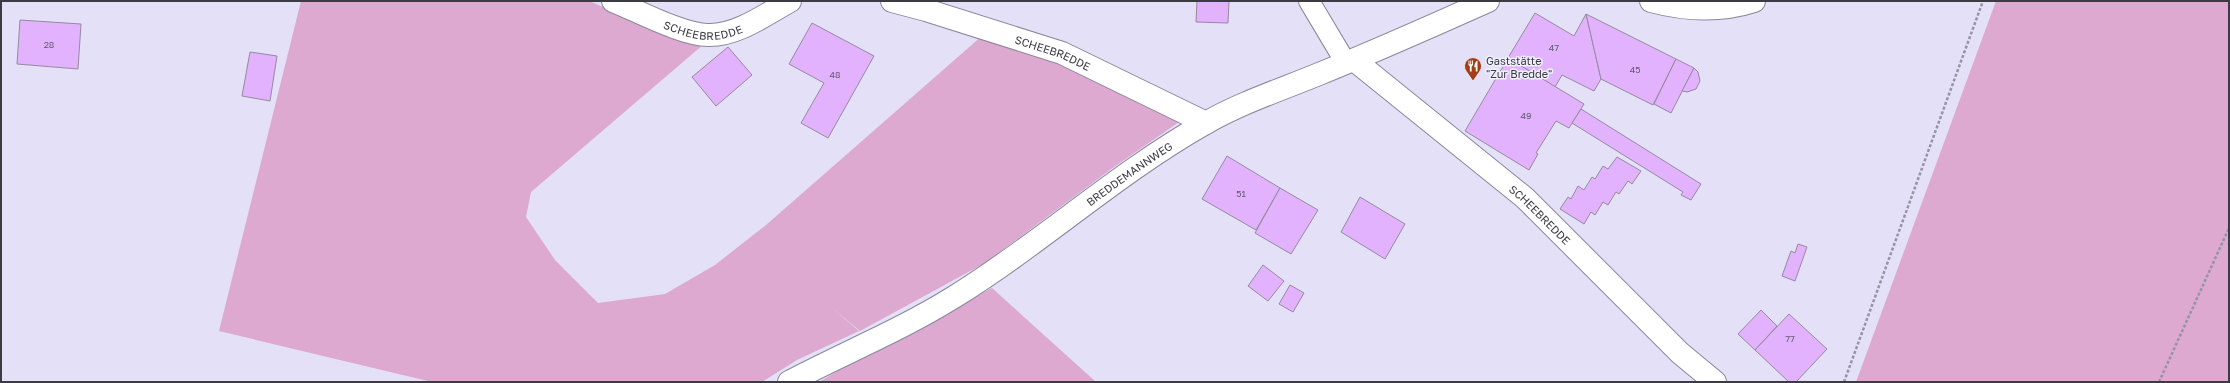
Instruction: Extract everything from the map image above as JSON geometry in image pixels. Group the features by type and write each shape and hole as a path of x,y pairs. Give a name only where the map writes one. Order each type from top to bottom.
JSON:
{"street":[{"name":"SCHEEBREDDE","path":"613,1 686,31 709,36 741,27 790,1"},
{"name":"SCHEEBREDDE","path":"892,1 926,10 1062,53 1206,123"},
{"name":"BREDDEMANNWEG","path":"790,382 908,324 954,297 992,272 1166,146 1206,123 1228,111 1350,61 1488,1"},
{"path":"1651,1 1691,9 1729,7 1754,1"},
{"name":"SCHEEBREDDE","path":"1350,61 1525,198 1680,353 1715,382"}],"lane":[{"path":"1309,1 1350,61"}],"path":[{"path":"1844,382 1983,1"},
{"path":"2159,382 2229,228"}],"shaded area":[{"path":"301,1 589,1 621,15 704,44 531,192 526,217 555,260 598,303 665,294 715,265 766,225 983,35 1067,58 1182,120 1114,167 985,263 860,331 831,307 859,331 797,360 762,382 432,382 219,331"},
{"path":"1996,1 2229,1 2229,382 1856,382"},
{"path":"992,288 1096,382 819,382 834,373"}],"building":[{"path":"1197,1 1229,1 1228,23 1196,22"},
{"path":"1535,13 1574,36 1586,14 1601,79 1594,91 1562,75 1555,87 1508,58"},
{"path":"1586,14 1676,59 1653,105 1601,79"},
{"path":"20,20 81,24 78,69 17,64"},
{"path":"812,23 874,56 828,138 801,123 824,83 789,64"},
{"path":"728,47 752,75 716,106 692,77"},
{"path":"250,52 277,56 270,101 242,96"},
{"path":"1508,58 1584,104 1569,128 1556,121 1536,153 1538,154 1529,170 1465,131"},
{"path":"1676,59 1694,68 1671,113 1654,104"},
{"path":"1694,68 1698,72 1700,81 1696,89 1687,92 1682,91"},
{"path":"1581,109 1701,184 1691,200 1681,195 1683,192 1572,123"},
{"path":"1227,156 1280,188 1256,230 1202,199"},
{"path":"1617,157 1641,171 1632,184 1628,181 1619,194 1616,192 1608,205 1603,202 1595,215 1591,212 1584,224 1560,209 1568,197 1571,199 1578,186 1584,190 1592,177 1595,179 1603,166 1608,169"},
{"path":"1280,188 1318,210 1291,254 1255,233"},
{"path":"1360,197 1405,224 1385,259 1341,232"},
{"path":"1798,244 1807,247 1795,281 1782,276 1791,251 1795,253"},
{"path":"1263,265 1284,281 1268,301 1248,286"},
{"path":"1290,285 1304,293 1293,312 1279,304"},
{"path":"1761,310 1777,326 1755,350 1738,334"},
{"path":"1789,314 1827,349 1796,382 1789,382 1755,350"}],"place":[{"name":"Gaststätte \"Zur Bredde\"","path":"1473,81"}]}
